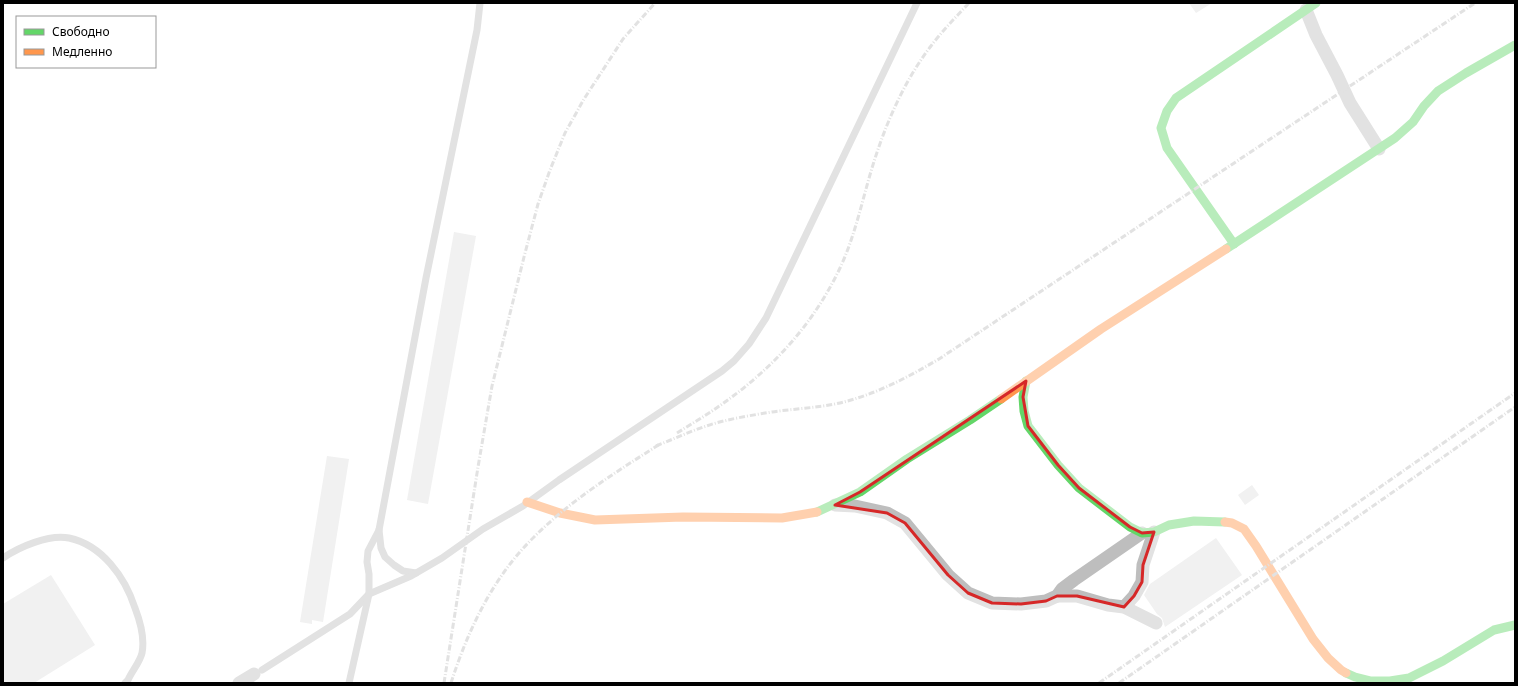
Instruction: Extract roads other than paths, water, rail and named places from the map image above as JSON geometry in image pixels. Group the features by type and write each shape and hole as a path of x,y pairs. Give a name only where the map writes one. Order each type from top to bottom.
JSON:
{"street":[{"path":"1234,244 1167,148 1161,128 1167,111 1176,98 1311,6 1316,35 1337,75 1343,90 1367,132 1379,149"},
{"path":"527,502 560,513 596,520 683,517 782,518 813,514 835,505 860,492 970,420 1101,329 1379,149 1395,138 1413,122 1424,106 1438,91 1515,45"},
{"path":"1026,381 1023,397 1024,410 1028,426 1037,439 1079,488 1130,527 1148,533"},
{"path":"835,505 855,506 887,513 905,523 948,576 968,593 992,603 1021,604 1046,601 1057,596 1077,596 1108,605 1124,607 1156,623"},
{"path":"1057,596 1062,589 1074,580 1148,533 1169,525 1194,521 1219,520 1232,523 1244,529 1256,546 1312,639 1328,658 1341,670 1355,677 1371,681 1389,682 1409,678 1443,661 1494,630 1515,625"},
{"path":"1124,607 1134,596 1142,582 1148,533"},
{"path":"239,683 258,672"}],"lane":[{"path":"416,573 403,571 385,557 381,548 379,530 426,278 472,54 480,3"},
{"path":"258,672 350,614 369,594 416,573 442,558 478,532 527,502 676,403 734,361 750,344 766,318 917,3"},
{"path":"349,683 369,594 369,574 367,562 368,551 379,530"},
{"path":"3,558 41,539 68,538 95,548 117,570 132,599 142,628 142,652 125,683"}],"railway":[{"path":"444,683 492,386 538,204 565,133 584,99 623,39 655,3"},
{"path":"677,433 719,406 760,374 791,342 818,307 830,288 845,256 854,231 877,152 896,104 912,74 931,46 969,3"},
{"path":"656,446 723,421 772,412 812,408 841,403 885,388 917,371 939,359 1475,3"},
{"path":"1099,683 1515,393"},
{"path":"1119,683 1515,407"},
{"path":"451,683 465,643 474,624 494,587 519,553 534,537 563,511 611,476 660,444"}]}
